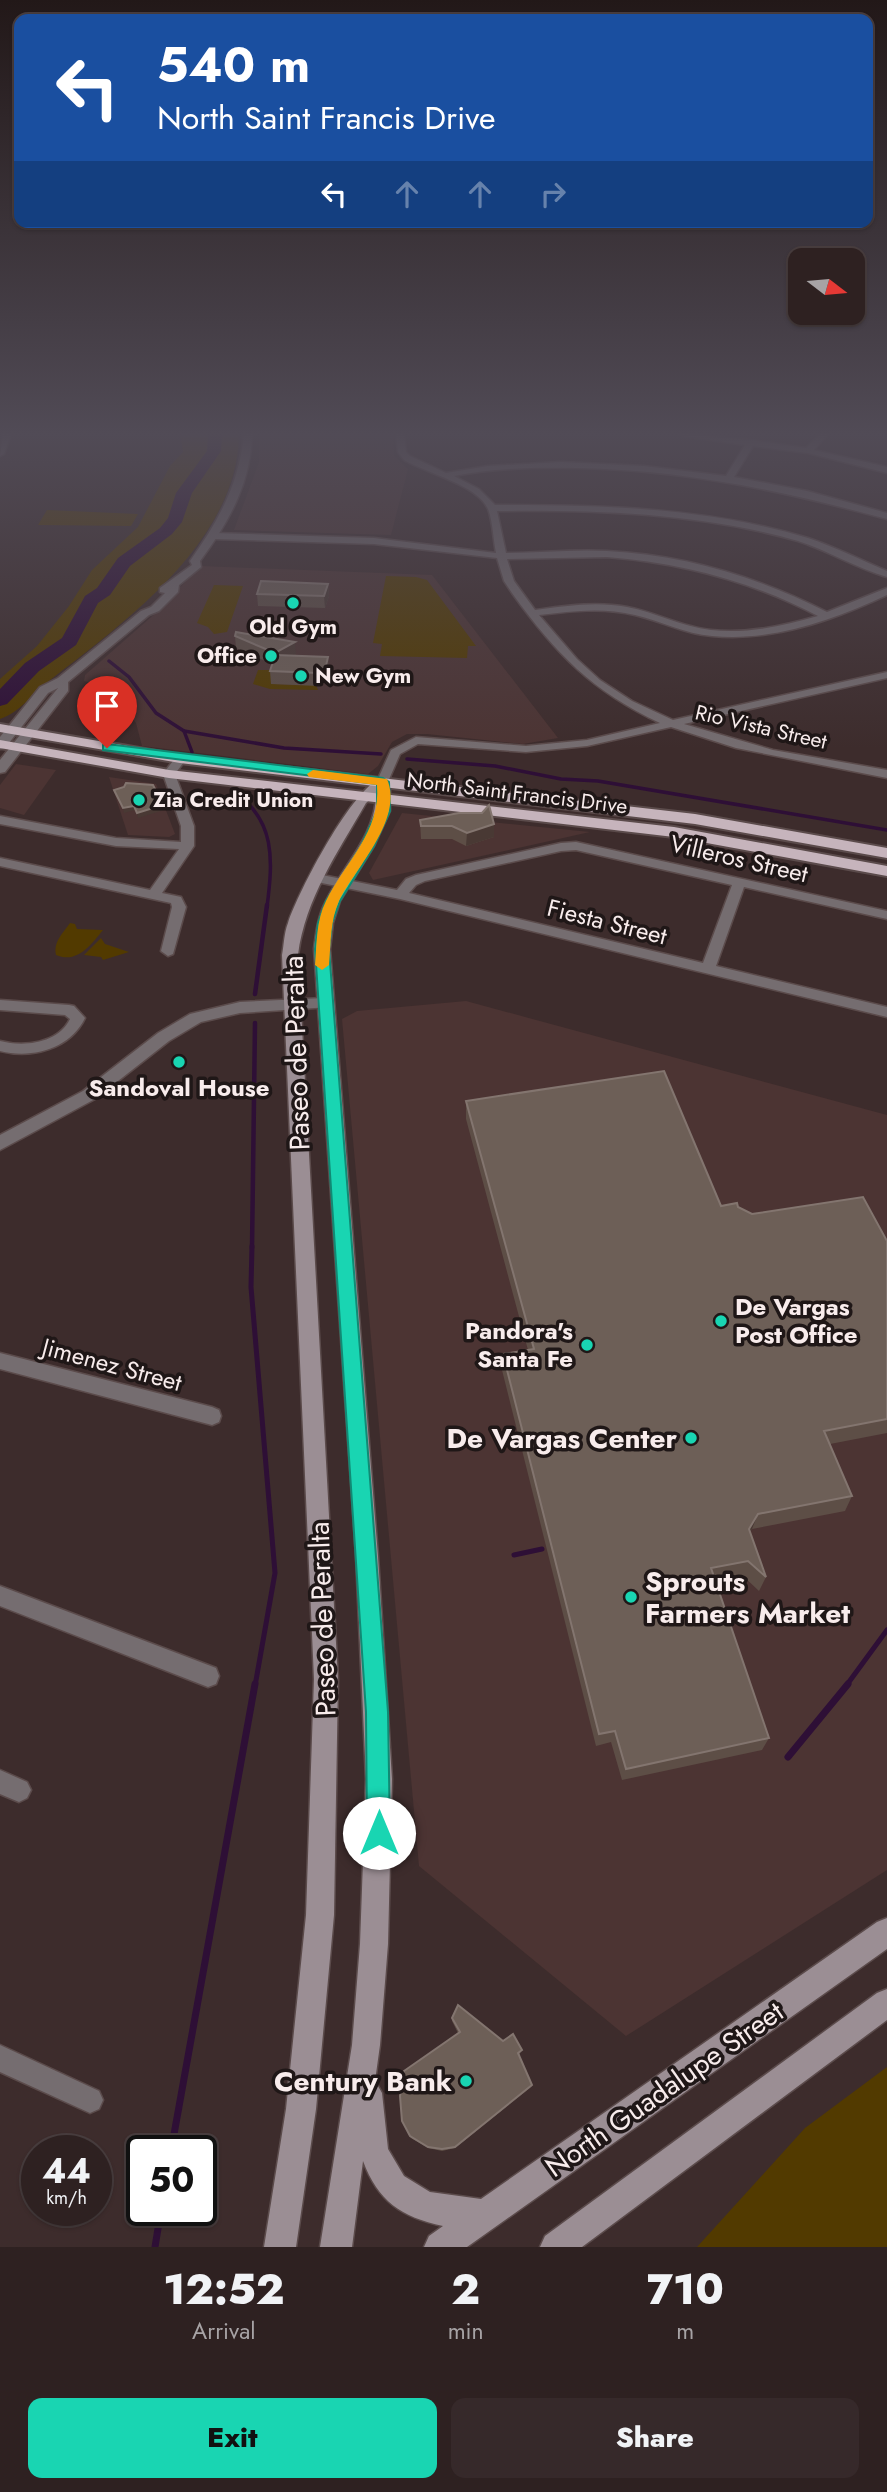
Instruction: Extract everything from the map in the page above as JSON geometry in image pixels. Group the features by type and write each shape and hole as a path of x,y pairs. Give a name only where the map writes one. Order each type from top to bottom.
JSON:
{"highway":[{"name":"North Saint Francis Drive","path":"6,729 180,759 385,777 695,818 887,853"},
{"name":"North Saint Francis Drive","path":"0,745 169,774 674,832 887,871"}],"main road":[{"name":"Paseo de Peralta","path":"280,2247 300,2109 320,1915 326,1679 292,1006 292,938 298,915 364,796 385,777"},
{"name":"Paseo de Peralta","path":"336,2247 366,2045 378,1860 377,1712 322,949 325,923 333,901 377,828 384,808 385,777"},
{"name":"North Guadalupe Street","path":"440,2247 887,1932"},
{"path":"556,2247 887,2003"},
{"path":"366,2045 370,2133 375,2154 390,2181 402,2196 424,2208 440,2213 485,2215"}],"street":[{"path":"0,745 6,729 44,690 62,681 145,613 155,610 174,590 178,581 197,565 195,561 212,539"},
{"path":"323,539 367,540 444,553 607,554 701,566 754,582 826,616"},
{"name":"Rio Vista Street","path":"499,539 507,577 596,682 672,726 709,738 887,774"},
{"path":"795,539 887,574"},
{"path":"535,613 582,607 612,607 641,613 684,628 728,634 758,632 826,616 887,591"},
{"path":"385,777 395,752 416,740 514,749 587,743 672,726 887,675"},
{"path":"0,769 64,688 62,681"},
{"path":"154,894 188,846 189,827 169,774 180,759"},
{"path":"0,820 116,842 188,846"},
{"name":"Villeros Street","path":"400,895 411,882 421,878 561,846 580,846 887,915"},
{"path":"0,862 172,898 179,903 168,951"},
{"name":"Fiesta Street","path":"317,878 400,895 887,1012"},
{"path":"708,970 739,881"},
{"path":"0,1143 88,1096 186,1023 213,1012 230,1009 324,1003"},
{"path":"0,1006 69,1010 78,1018 71,1029 43,1046 15,1050 0,1046"},
{"name":"Jimenez Street","path":"0,1361 212,1416"},
{"path":"0,1596 208,1676"},
{"path":"0,2058 90,2101"}],"shaded area":[{"path":"125,539 201,539 175,573 146,602 21,706 0,719 0,679 37,646 69,606 92,570"},
{"path":"200,566 432,575 558,738 523,744 407,734 392,742 378,766 368,774 142,746 136,723 120,700 106,687 84,681 85,675 158,611"},
{"path":"386,576 427,580 476,646 468,646 467,658 380,656 382,644 373,643"},
{"path":"214,585 243,586 227,632 214,634 208,627 197,623"},
{"path":"258,670 275,670 272,684 316,685 318,690 270,689 253,684"},
{"path":"16,764 56,770 24,815 0,808 0,785"},
{"path":"109,777 156,784 175,834 169,837 128,835"},
{"path":"402,813 590,832 373,880 369,873"},
{"path":"70,923 75,924 77,929 103,930 77,955 56,955 57,942"},
{"path":"101,938 105,944 129,952 103,960 101,957 84,955"},
{"path":"466,1001 887,1115 887,1870 626,2036 419,1866 342,1019 357,1011"},
{"path":"887,2067 887,2247 697,2247 805,2128"}],"building":[{"path":"261,581 328,584 324,596 257,594"},
{"path":"236,632 295,642 275,653 235,636"},
{"path":"275,655 328,657 325,670 319,670 318,673 270,671"},
{"name":"Zia Credit Union","path":"126,783 153,785 163,805 137,813 134,806 123,808 114,790 124,787"},
{"path":"489,805 494,824 467,833 452,826 421,826 420,820 459,813 482,813"},
{"name":"De Vargas Center","path":"664,1071 721,1206 737,1203 738,1207 752,1214 863,1197 887,1241 887,1419 824,1431 852,1496 758,1514 749,1529 766,1577 748,1561 711,1568 769,1738 626,1769 615,1731 599,1734 503,1354 534,1349 466,1101"},
{"name":"Century Bank","path":"458,2005 503,2041 513,2034 522,2050 518,2053 532,2085 455,2147 428,2147 410,2136 402,2121 400,2096 404,2071 460,2032 452,2018"}],"waterway":[{"path":"116,573 124,562 155,539"},
{"path":"0,700 32,667 69,641 91,600 104,591 113,575"},
{"path":"109,661 129,677 156,713 184,731"},
{"path":"184,731 284,748 381,754"},
{"path":"184,731 192,752"},
{"path":"407,759 495,766 561,779 598,781 887,830"},
{"path":"233,791 247,802 264,828 270,857 267,907"},
{"path":"255,994 267,905"},
{"path":"252,1248 255,1023"},
{"path":"252,1246 251,1287 275,1573 255,1686"},
{"path":"514,1555 542,1549"},
{"path":"846,1686 887,1630"},
{"path":"174,2135 255,1684"},
{"path":"788,1757 848,1684"},
{"path":"155,2247 158,2226"}],"slow traffic":[{"path":"313,774 383,782 385,804 377,828 333,901 325,923 322,965"}],"place":[{"name":"Old Gym","path":"293,603"},
{"name":"Office","path":"271,656"},
{"name":"New Gym","path":"301,676"},
{"name":"Zia Credit Union","path":"139,800"},
{"name":"Sandoval House","path":"179,1062"},
{"name":"De Vargas Post Office","path":"721,1321"},
{"name":"Pandora's Santa Fe","path":"587,1345"},
{"name":"De Vargas Center","path":"691,1438"},
{"name":"Sprouts Farmers Market","path":"631,1597"},
{"name":"Century Bank","path":"466,2081"}],"route":[{"path":"107,748 383,782 385,804 377,828 333,901 325,923 322,949 367,1556 377,1712 379,1833"}]}
